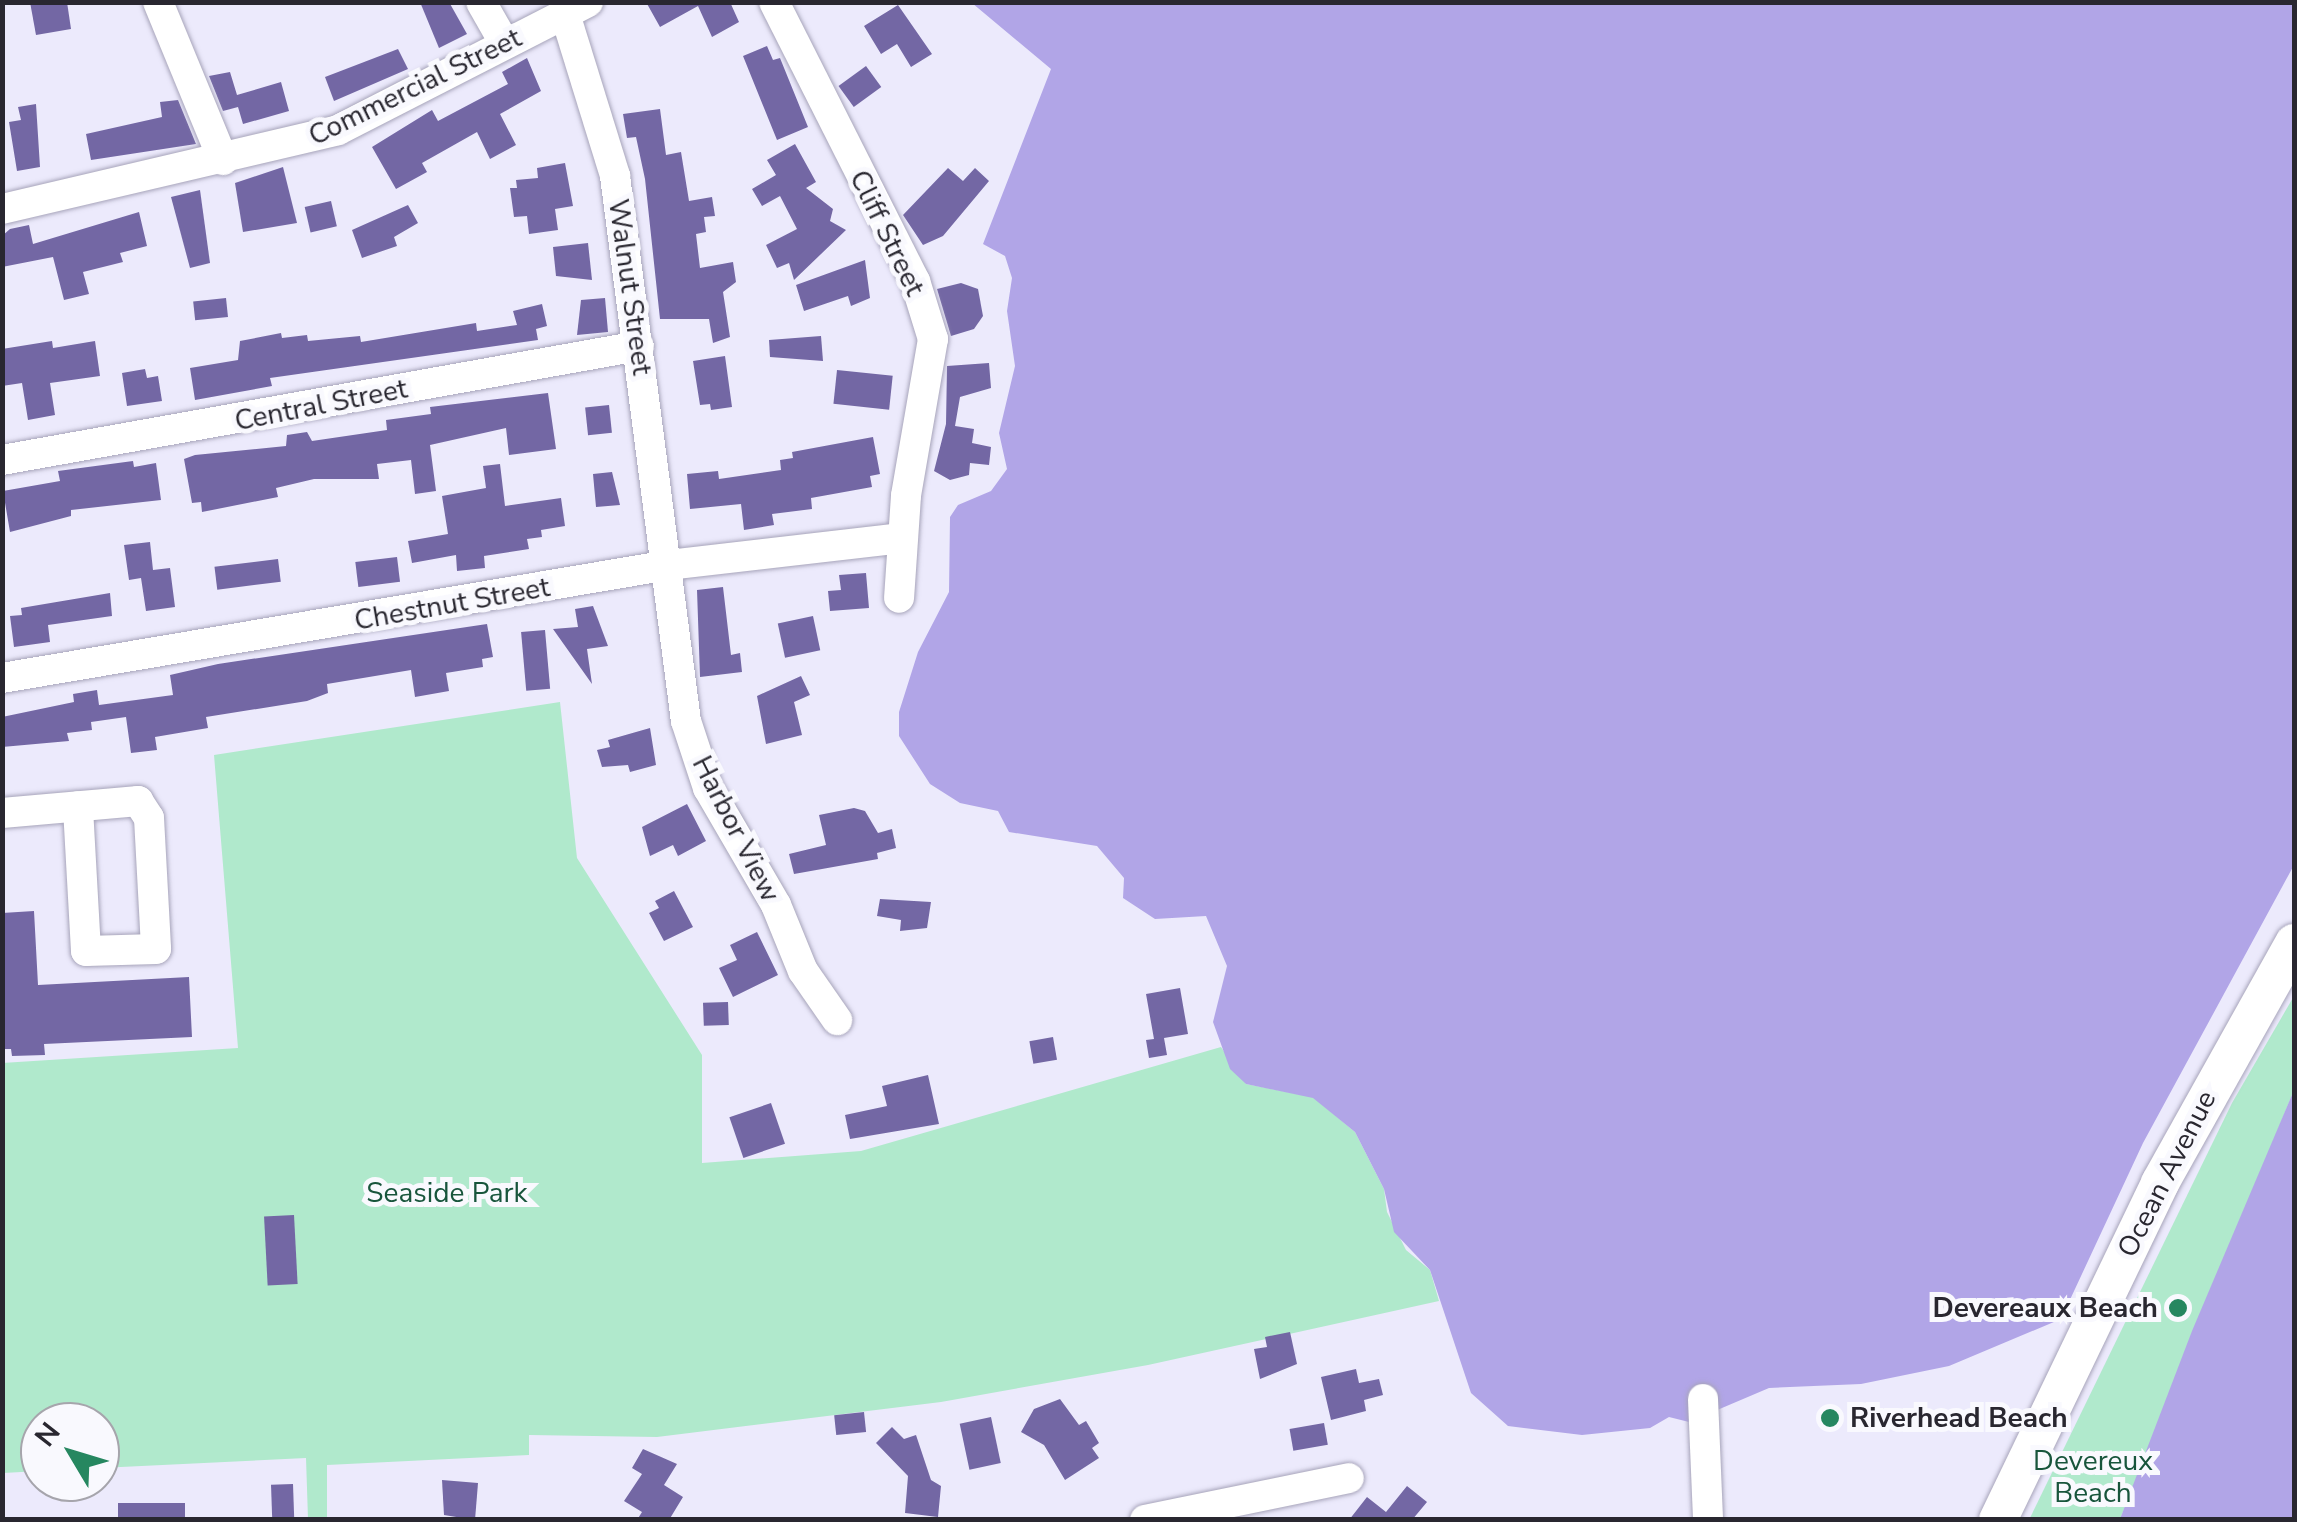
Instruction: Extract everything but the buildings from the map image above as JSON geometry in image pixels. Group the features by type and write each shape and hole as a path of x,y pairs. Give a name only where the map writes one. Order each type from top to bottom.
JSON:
{"main road":[{"name":"Ocean Avenue","path":"1998,1520 2160,1183 2294,942"}],"street":[{"path":"158,2 223,160"},
{"path":"482,2 505,44"},
{"name":"Commercial Street","path":"2,208 223,160 338,130 576,8"},
{"name":"Walnut Street","path":"576,8 614,176 669,565"},
{"name":"Cliff Street","path":"778,9 915,281 933,339 902,538 899,598"},
{"name":"Central Street","path":"2,460 639,346"},
{"name":"Chestnut Street","path":"2,678 669,565 902,538"},
{"name":"Harbor View","path":"669,565 686,722 698,760 776,905 802,971 837,1020"},
{"path":"2,813 78,806 138,801 150,818 156,950 86,951 78,806"},
{"path":"1702,1399 1708,1520"},
{"path":"1145,1520 1348,1478"}],"green space":[{"name":"Seaside Park","path":"560,702 577,858 702,1055 702,1163 861,1151 1221,1047 1246,1084 1313,1097 1355,1132 1384,1189 1387,1212 1406,1250 1430,1270 1439,1301 1148,1365 941,1402 657,1437 529,1435 529,1455 327,1465 327,1519 308,1519 306,1458 120,1467 120,1402 20,1402 20,1472 3,1473 2,1063 238,1048 214,755"},
{"name":"Devereux Beach","path":"2294,996 2294,1090 2120,1519 2029,1520 2232,1103"}],"shaded area":[{"path":"972,3 2294,3 2294,865 2143,1143 2061,1319 1949,1366 1861,1384 1769,1388 1689,1422 1669,1417 1650,1428 1582,1435 1508,1426 1471,1393 1430,1270 1394,1232 1384,1189 1355,1132 1313,1098 1246,1084 1230,1069 1213,1022 1227,966 1206,916 1155,919 1123,898 1124,878 1097,846 1009,832 998,811 960,803 930,784 899,736 899,712 918,652 949,592 950,517 958,505 991,491 1007,469 999,433 1015,366 1007,311 1012,278 1005,256 983,244 1051,69"},
{"path":"2294,1090 2294,1519 2120,1519 2192,1331"}],"place":[{"name":"Devereaux Beach","path":"2178,1308"},
{"name":"Riverhead Beach","path":"1830,1418"}]}
